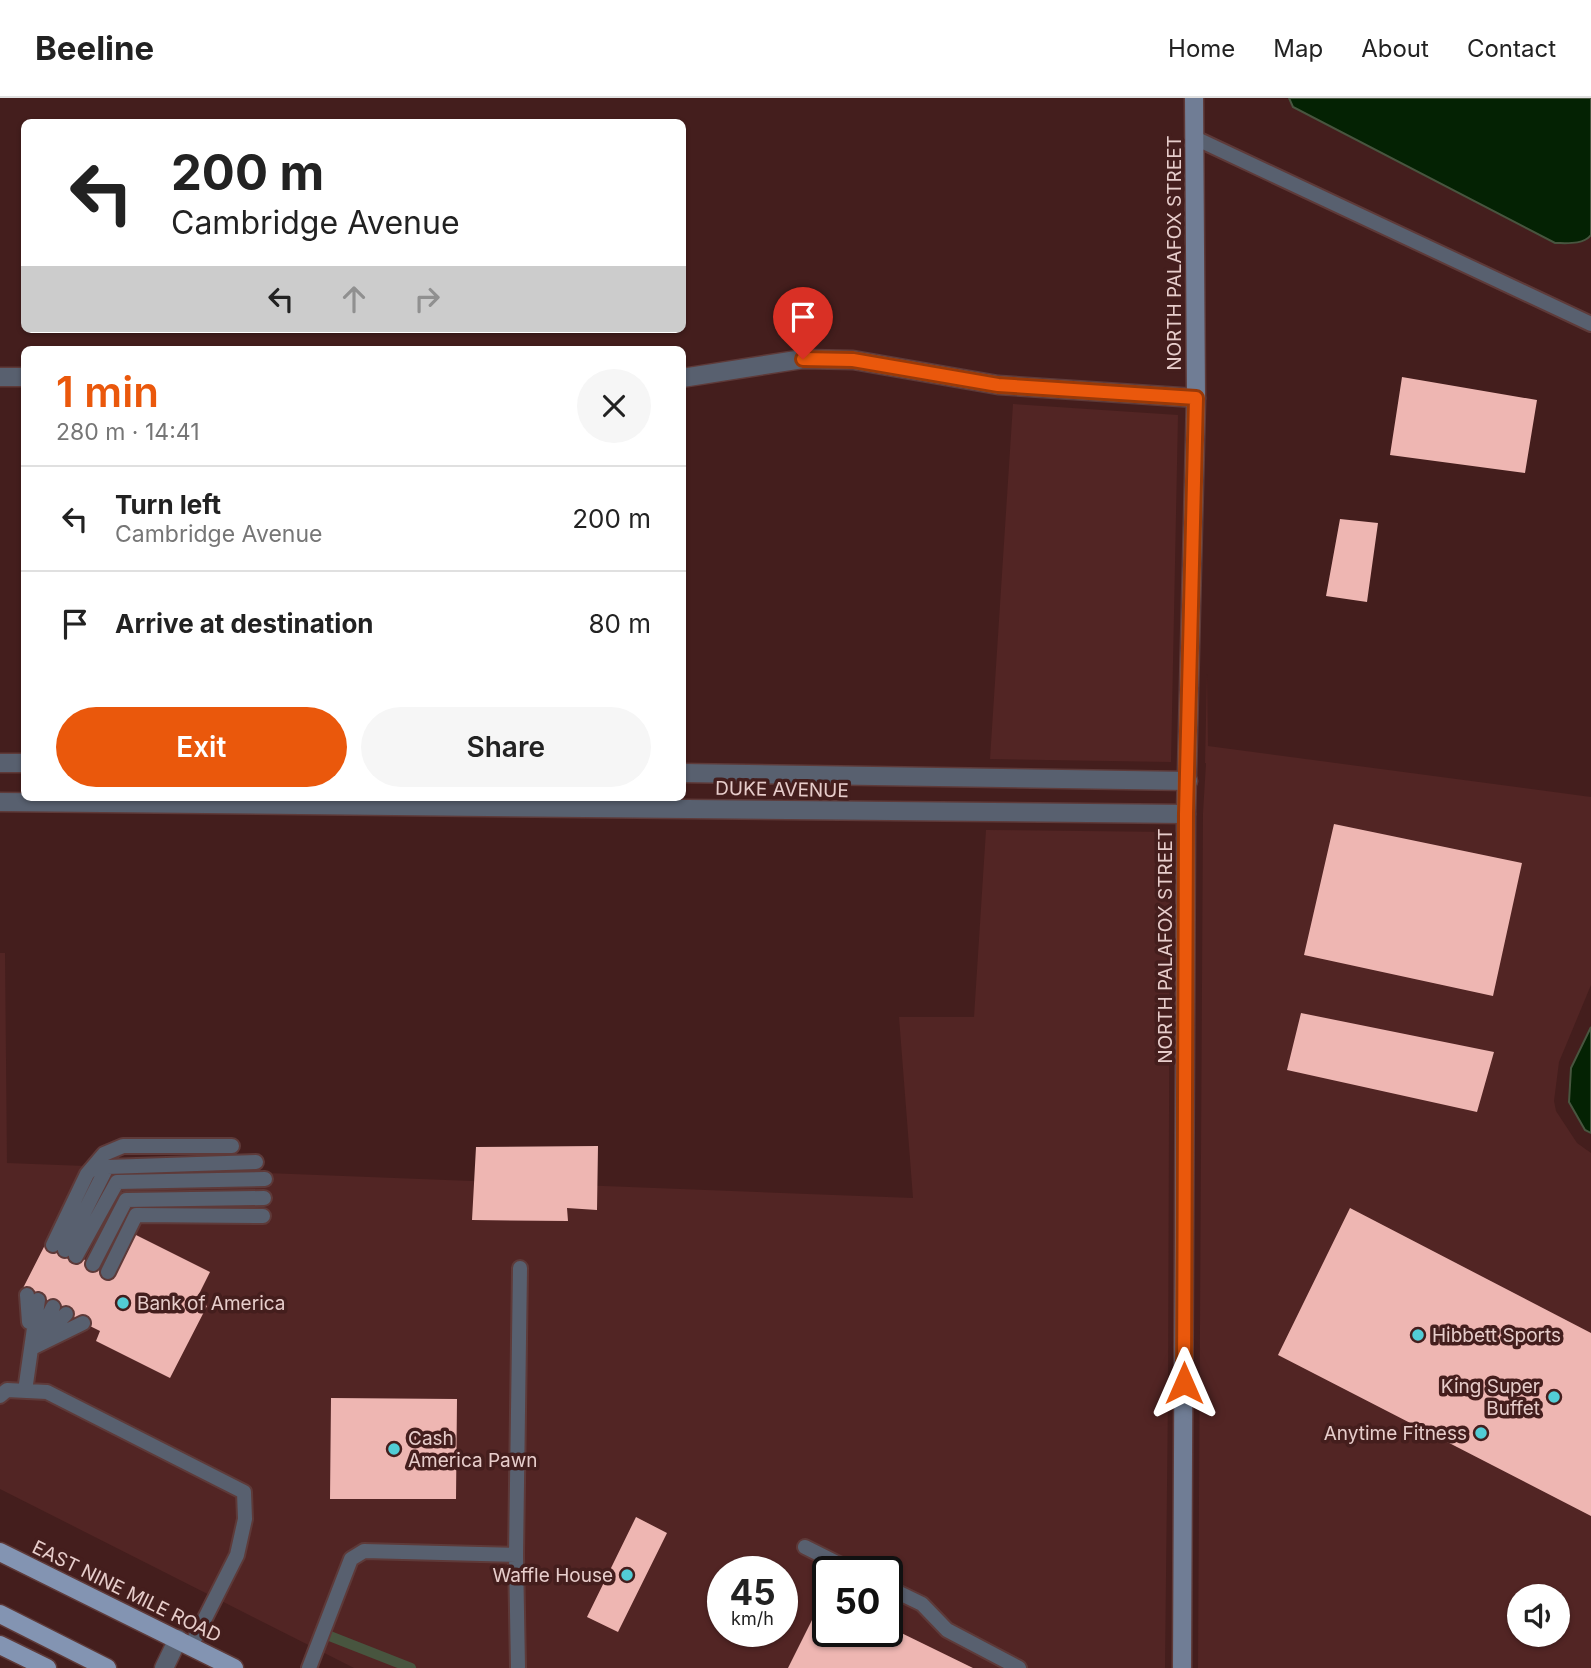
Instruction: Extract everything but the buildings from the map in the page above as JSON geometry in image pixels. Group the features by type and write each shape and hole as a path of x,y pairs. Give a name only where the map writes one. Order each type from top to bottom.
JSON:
{"main road":[{"name":"NORTH PALAFOX STREET","path":"1182,1668 1186,814 1196,398 1194,98"},
{"name":"EAST NINE MILE ROAD","path":"1,1553 234,1668"},
{"path":"0,1614 107,1668"},
{"path":"0,1644 47,1668"}],"street":[{"path":"686,377 803,359 853,360 998,385 1196,398"},
{"path":"0,377 21,377"},
{"path":"0,763 21,763"},
{"name":"DUKE AVENUE","path":"686,773 1188,781"},
{"name":"DUKE AVENUE","path":"0,802 1186,814"},
{"path":"164,1668 184,1643"}],"lane":[{"path":"1195,138 1591,324"},
{"path":"65,1250 87,1174 104,1154 123,1146 232,1146"},
{"path":"65,1250 107,1167 256,1163"},
{"path":"65,1250 117,1182 265,1179"},
{"path":"93,1265 126,1200 264,1198"},
{"path":"108,1272 136,1215 263,1216"},
{"path":"518,1668 516,1555 520,1268"},
{"path":"24,1391 32,1348 32,1297"},
{"path":"32,1348 52,1307"},
{"path":"32,1348 66,1314"},
{"path":"32,1348 83,1323"},
{"path":"0,1396 7,1390 47,1392 244,1492 245,1519 237,1555 184,1643"},
{"path":"805,1547 823,1556"},
{"path":"309,1668 351,1559 364,1551 516,1555"},
{"path":"903,1595 922,1604 947,1630 1019,1668"}],"shaded area":[{"path":"1289,98 1591,98 1591,235 1579,242 1555,243 1293,107"},
{"path":"1013,404 1178,415 1171,762 990,759"},
{"path":"1207,674 1208,746 1591,797 1591,985 1559,1062 1554,1101 1556,1111 1577,1143 1591,1153 1591,1668 1198,1668 1203,813"},
{"path":"986,830 1170,832 1165,1668 354,1668 0,1489 0,953 5,953 7,1163 913,1198 899,1017 974,1017"},
{"path":"1591,1027 1591,1133 1585,1130 1569,1102 1571,1068"}],"waterway":[{"path":"322,1633 411,1668"}],"place":[{"name":"Bank of America","path":"123,1303"},
{"name":"Hibbett Sports","path":"1418,1335"},
{"name":"King Super Buffet","path":"1554,1397"},
{"name":"Anytime Fitness","path":"1481,1433"},
{"name":"Cash America Pawn","path":"394,1449"},
{"name":"Waffle House","path":"627,1575"}],"route":[{"path":"803,359 853,360 998,385 1196,398 1186,814 1184,1383"}]}
